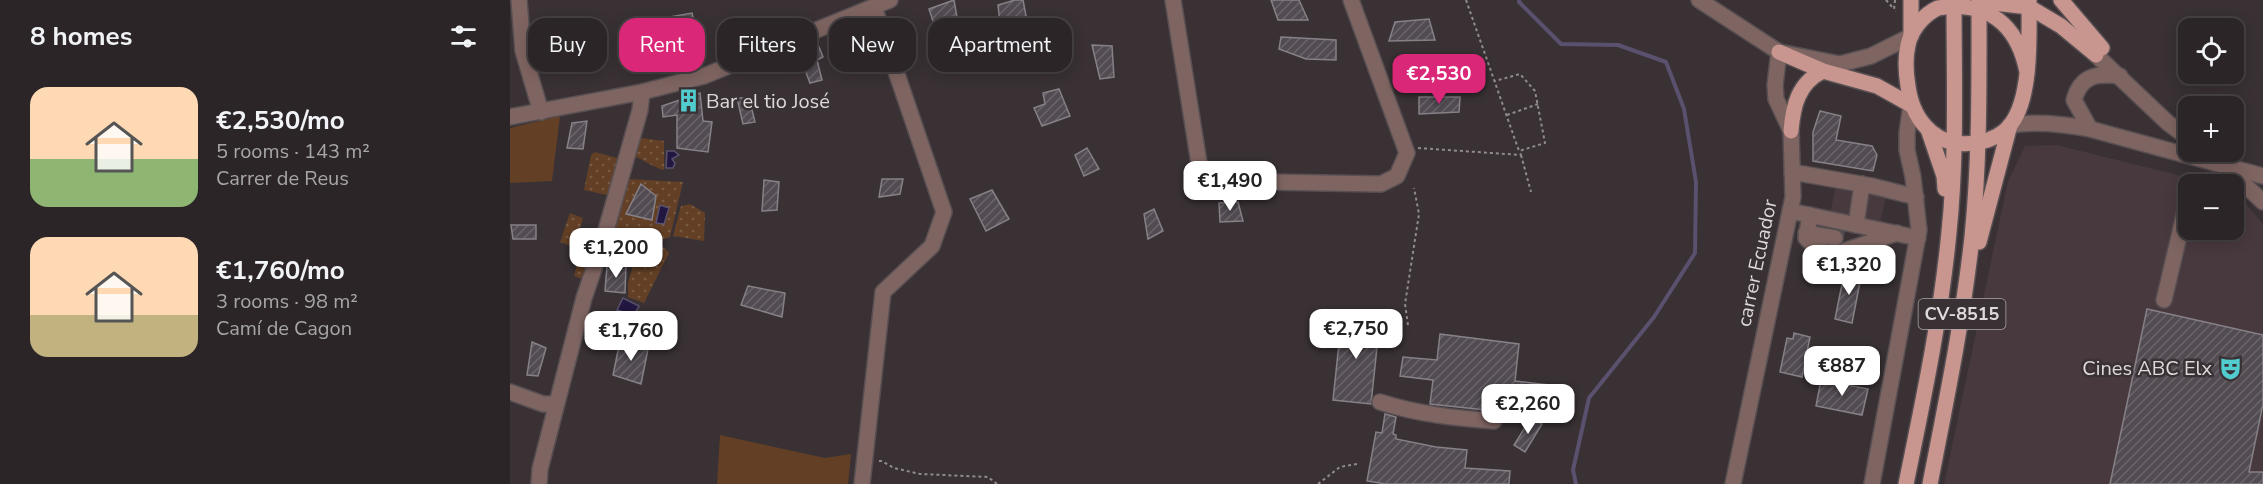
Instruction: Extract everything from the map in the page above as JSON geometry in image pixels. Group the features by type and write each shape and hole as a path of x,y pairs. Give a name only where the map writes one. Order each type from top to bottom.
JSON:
{"main road":[{"path":"1911,0 1911,36 1908,46 1907,70 1911,105"},
{"path":"1911,36 1926,16 1954,0 2029,3 2099,52"},
{"name":"CV-8515","path":"1906,484 1936,331 1950,232 1954,0"},
{"path":"2061,0 2099,52"},
{"path":"1979,1 1995,10 2005,20 2022,48 2026,72"},
{"name":"CV-8515","path":"1930,484 1965,297 1972,235 1978,143 1979,1"},
{"path":"1965,297 2010,125 2023,98 2029,3"},
{"path":"1779,52 1823,71 1877,86 1911,105 1928,129 1939,139 1963,145 1978,143 2000,134 2010,125"},
{"path":"1791,131 1793,108 1798,95 1809,81 1823,71"},
{"path":"1928,129 1944,176 1950,232"}],"street":[{"path":"519,0 523,51 541,112"},
{"path":"510,117 642,92 704,76 890,0"},
{"path":"1173,0 1199,163 1207,175 1217,181 1381,184 1397,176 1411,150 1351,0"},
{"path":"1699,0 1779,52 1840,64 1871,57 1911,36"},
{"path":"862,484 883,292 932,246 944,212 874,7"},
{"name":"carrer Ecuador","path":"1733,484 1793,197 1791,131 1776,99 1775,71 1779,52"},
{"path":"2099,52 2120,76 2178,130"},
{"path":"2099,52 2168,123"},
{"path":"2090,129 2074,100 2078,88 2089,78 2102,73 2120,76"},
{"path":"539,484 540,469 556,404 584,298 601,248 640,110 642,92"},
{"path":"1872,484 1919,230 1916,197 1907,150 1911,105"},
{"path":"2010,125 2028,122 2071,125 2263,176"},
{"path":"2220,162 2263,202"},
{"path":"1792,172 1862,184 1916,197"},
{"path":"1843,236 1862,184"},
{"path":"1790,211 1808,223 1866,244 1897,233"},
{"path":"1808,223 1866,244"},
{"path":"1808,223 1809,243 1820,248"},
{"path":"1843,236 1897,233 1918,238"},
{"path":"2164,300 2178,240"},
{"path":"510,392 543,404 556,404"},
{"path":"1380,402 1432,415 1494,421"}],"path":[{"path":"1466,0 1521,155 1531,192"},
{"path":"1886,0 1894,10 1899,12"},
{"path":"1894,10 1895,0"},
{"path":"1495,81 1520,74 1535,91 1545,143 1519,151"},
{"path":"1507,115 1538,104"},
{"path":"1411,150 1521,155"},
{"path":"1408,325 1405,304 1419,214 1414,188"},
{"path":"864,463 882,461 894,468 920,474 988,477 997,484"},
{"path":"1318,484 1340,467 1357,464"}],"shaded area":[{"path":"560,116 552,181 510,183 510,128"},
{"path":"641,138 664,141 664,170 635,157"},
{"path":"2057,145 2178,175 2178,240 2244,240 2244,202 2263,224 2263,484 1944,484 2008,181 2025,146"},
{"path":"667,151 674,151 679,155 672,159 675,163 673,168 666,168"},
{"path":"595,152 621,159 611,196 584,190 591,155"},
{"path":"629,179 683,182 670,237 614,254 604,252 615,216"},
{"path":"1836,184 1853,188 1853,193 1869,196 1871,189 1887,192 1878,232 1863,229 1866,216 1852,213 1851,218 1830,214"},
{"path":"690,204 705,213 704,241 673,236 681,206"},
{"path":"660,205 669,208 664,224 656,223"},
{"path":"570,213 583,218 577,238 593,244 583,279 574,276 581,250 560,242"},
{"path":"664,247 669,253 644,303 628,297 628,283 636,256"},
{"path":"623,298 639,306 634,315 617,310"},
{"path":"720,435 825,458 851,454 848,484 717,484"}],"building":[{"path":"954,0 957,17 932,18 929,9"},
{"path":"1023,0 1026,18 999,18 998,5"},
{"path":"1271,0 1299,0 1308,20 1278,20"},
{"path":"692,13 693,18 669,18"},
{"path":"1429,19 1435,40 1389,41 1395,22"},
{"path":"1281,37 1336,40 1336,60 1306,59 1279,49"},
{"path":"1092,45 1112,46 1114,77 1100,79"},
{"path":"819,47 823,57 817,60 817,48"},
{"path":"817,60 822,80 810,83 806,72 817,72"},
{"path":"1059,89 1070,116 1042,126 1034,108 1045,104 1043,93"},
{"path":"700,93 703,121 712,122 708,152 677,148 677,115 663,117 662,106"},
{"path":"1419,97 1460,97 1459,112 1419,114"},
{"path":"737,98 749,98 755,122 743,124"},
{"path":"1820,111 1841,116 1836,140 1872,146 1877,155 1873,171 1813,161 1813,132"},
{"path":"587,121 583,149 567,148 572,123"},
{"path":"1087,148 1099,169 1084,176 1075,155"},
{"path":"882,179 903,179 900,194 879,197"},
{"path":"764,180 779,182 777,210 762,211"},
{"path":"641,184 656,196 652,220 626,214"},
{"path":"992,190 1009,219 986,231 970,199"},
{"path":"1238,202 1243,221 1220,222 1219,203"},
{"path":"1154,209 1163,231 1148,239 1144,214"},
{"path":"511,225 536,225 536,239 513,239"},
{"path":"607,265 626,266 625,293 605,291"},
{"path":"1845,269 1862,272 1852,323 1835,319"},
{"path":"748,286 785,293 782,317 741,305"},
{"path":"2147,309 2263,335 2263,404 2249,472 2263,472 2263,484 2110,484"},
{"path":"1342,315 1380,319 1371,404 1333,400"},
{"path":"1794,333 1810,337 1802,377 1780,372 1787,338 1793,339"},
{"path":"1440,334 1519,344 1515,381 1549,385 1547,398 1487,391 1512,406 1510,415 1495,411 1430,404 1433,380 1400,376 1403,357 1437,360"},
{"path":"620,341 648,349 641,384 613,375"},
{"path":"532,342 546,348 538,376 527,375"},
{"path":"1821,380 1868,389 1862,415 1816,406"},
{"path":"1385,414 1396,417 1393,434 1396,435 1396,439 1467,450 1465,468 1510,471 1509,484 1386,484 1367,481 1376,432 1382,433"},
{"path":"1531,418 1542,424 1525,452 1514,445"}],"waterway":[{"path":"1519,0 1561,44 1618,45 1666,62 1684,109 1696,182 1695,253 1654,317 1589,398 1573,470 1576,484"}],"tunnel":[{"path":"1837,229 1845,230"}],"place":[{"name":"Bar el tio José","path":"688,101"},
{"name":"Cines ABC Elx","path":"2230,368"}]}
